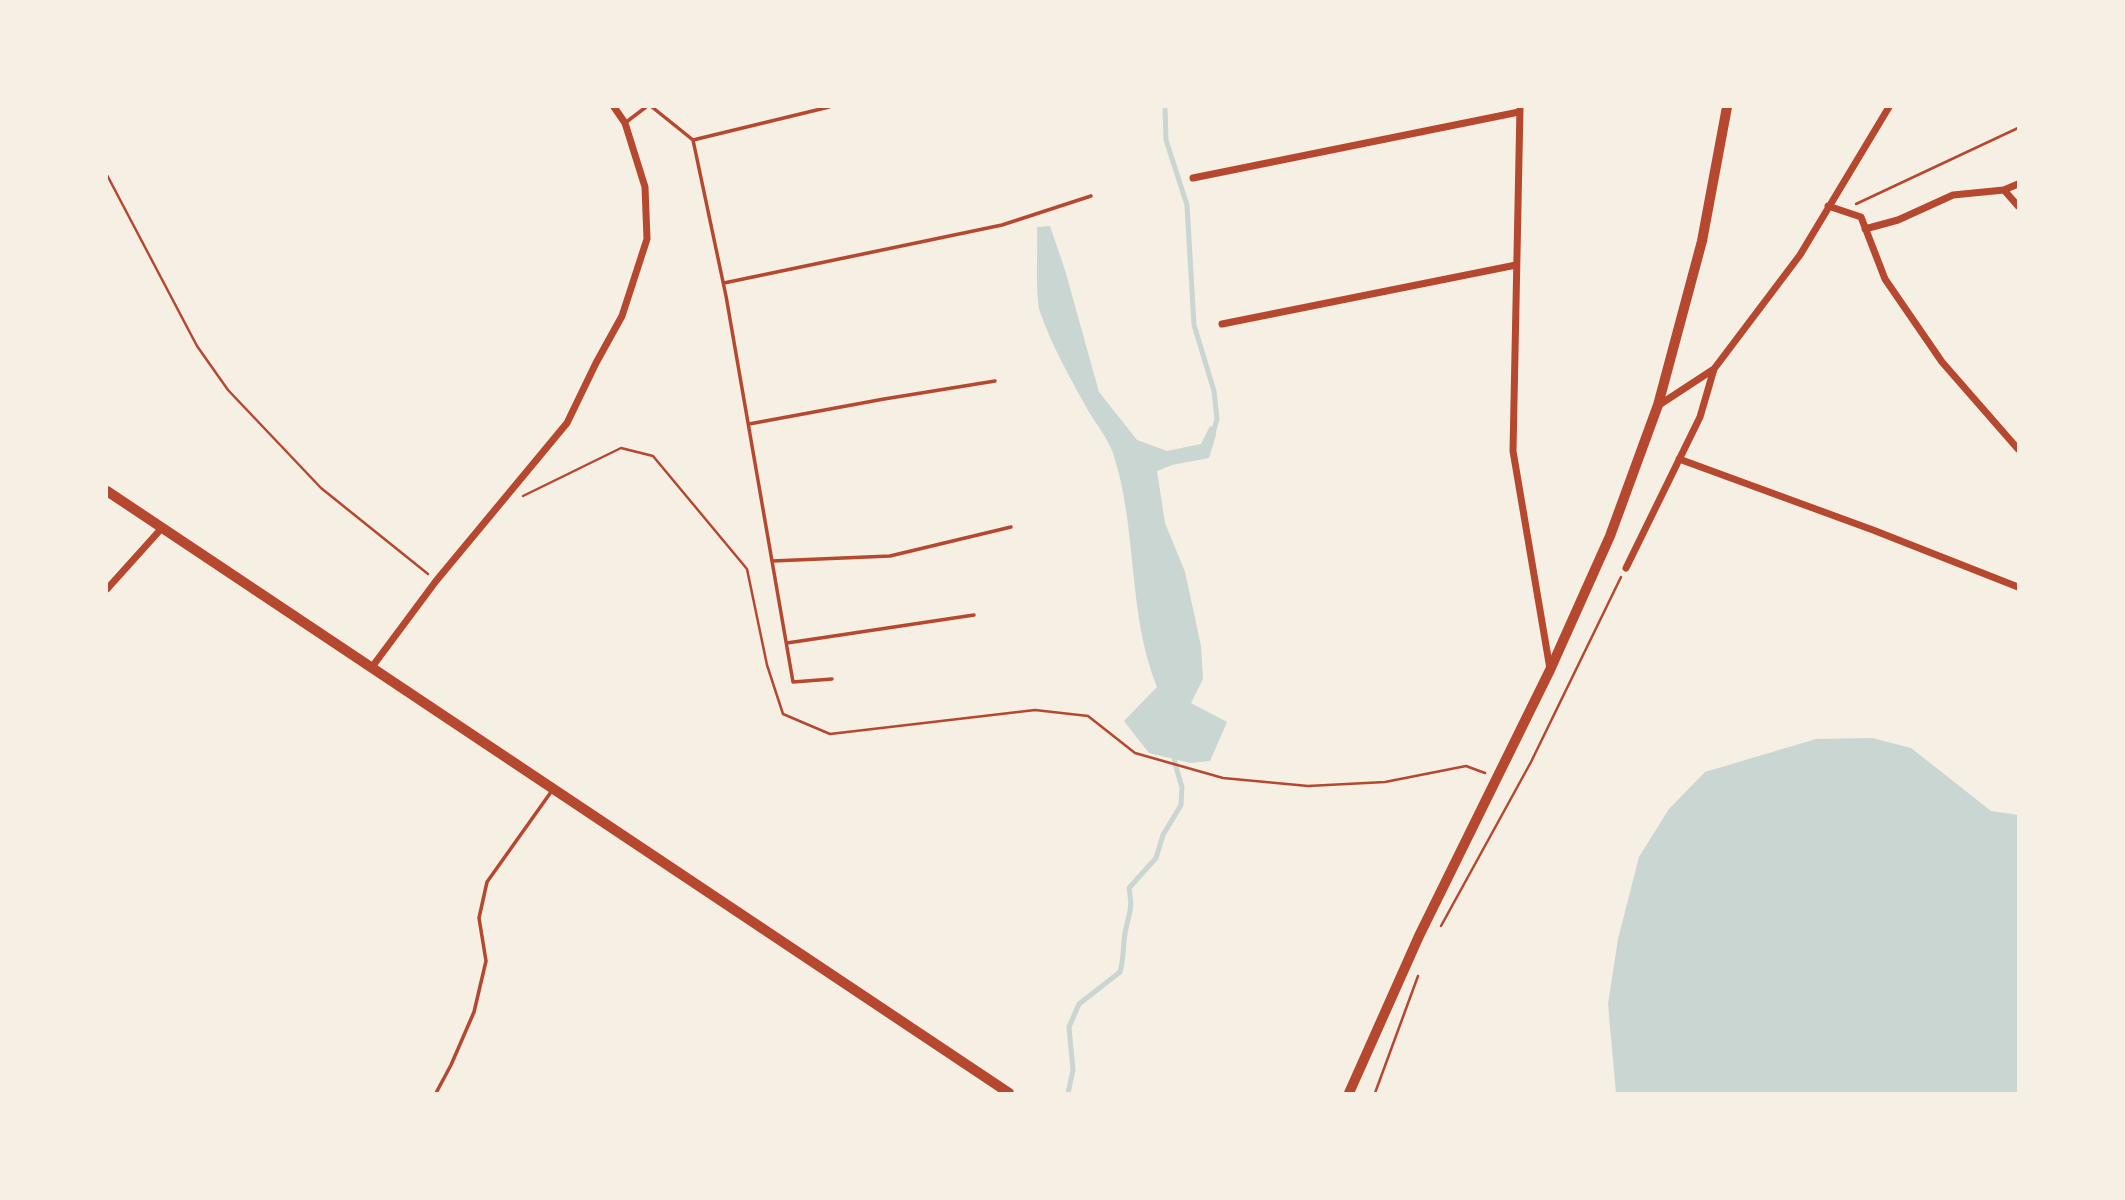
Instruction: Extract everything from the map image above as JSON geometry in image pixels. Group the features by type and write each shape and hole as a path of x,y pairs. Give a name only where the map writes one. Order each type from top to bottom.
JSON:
{"main road":[{"path":"1349,1093 1419,936 1550,670 1610,536 1658,405 1702,241 1727,107"},
{"path":"107,491 1009,1093"}],"street":[{"path":"372,667 436,581 567,423 622,316 647,239 645,187 625,123 614,107"},
{"path":"1658,405 1714,369 1800,255 1889,107"},
{"path":"1193,177 1520,109 1513,452 1550,670"},
{"path":"1865,229 1898,220 1953,195 2004,190 2018,184"},
{"path":"2004,190 2018,206"},
{"path":"1828,205 1861,217 1885,279 1942,362 2018,449"},
{"path":"1222,324 1516,265"},
{"path":"1626,568 1700,417 1714,369"},
{"path":"1679,459 1873,530 2018,587"},
{"path":"107,589 161,529"}],"lane":[{"path":"625,123 646,107"},
{"path":"652,107 693,140 724,283 793,682 832,679"},
{"path":"693,140 830,107"},
{"path":"724,283 1002,225 1091,197"},
{"path":"749,424 995,382"},
{"path":"772,561 890,556 1011,527"},
{"path":"787,643 974,615"},
{"path":"436,1093 452,1065 477,999 486,961 479,918 487,882 553,790"}],"path":[{"path":"1842,210 2018,128"},
{"path":"107,175 197,346 228,390 321,488 436,581"},
{"path":"517,498 621,448 653,456 747,569 767,665 783,714 830,734 1035,710 1088,716 1135,753 1223,778 1308,786 1385,782 1466,766 1498,777"},
{"path":"1438,931 1531,762 1626,568"},
{"path":"1376,1093 1421,967"}],"shaded area":[{"path":"1050,226 1099,392 1137,440 1167,451 1201,444 1210,426 1216,429 1209,458 1172,465 1157,471 1165,523 1185,572 1201,646 1203,679 1191,703 1227,722 1210,761 1190,763 1149,753 1124,721 1157,687 1141,630 1126,511 1113,453 1062,363 1038,305 1037,227"},
{"path":"1872,738 1911,748 1991,811 2018,815 2018,1093 1616,1093 1608,1004 1618,939 1639,857 1669,809 1705,772 1816,739"}],"waterway":[{"path":"1165,107 1166,140 1187,205 1194,325 1214,391 1217,419 1213,433"},
{"path":"1068,1093 1073,1070 1069,1027 1079,1004 1120,972 1131,907 1129,888 1156,858 1163,835 1181,805 1182,787 1174,753"}]}
